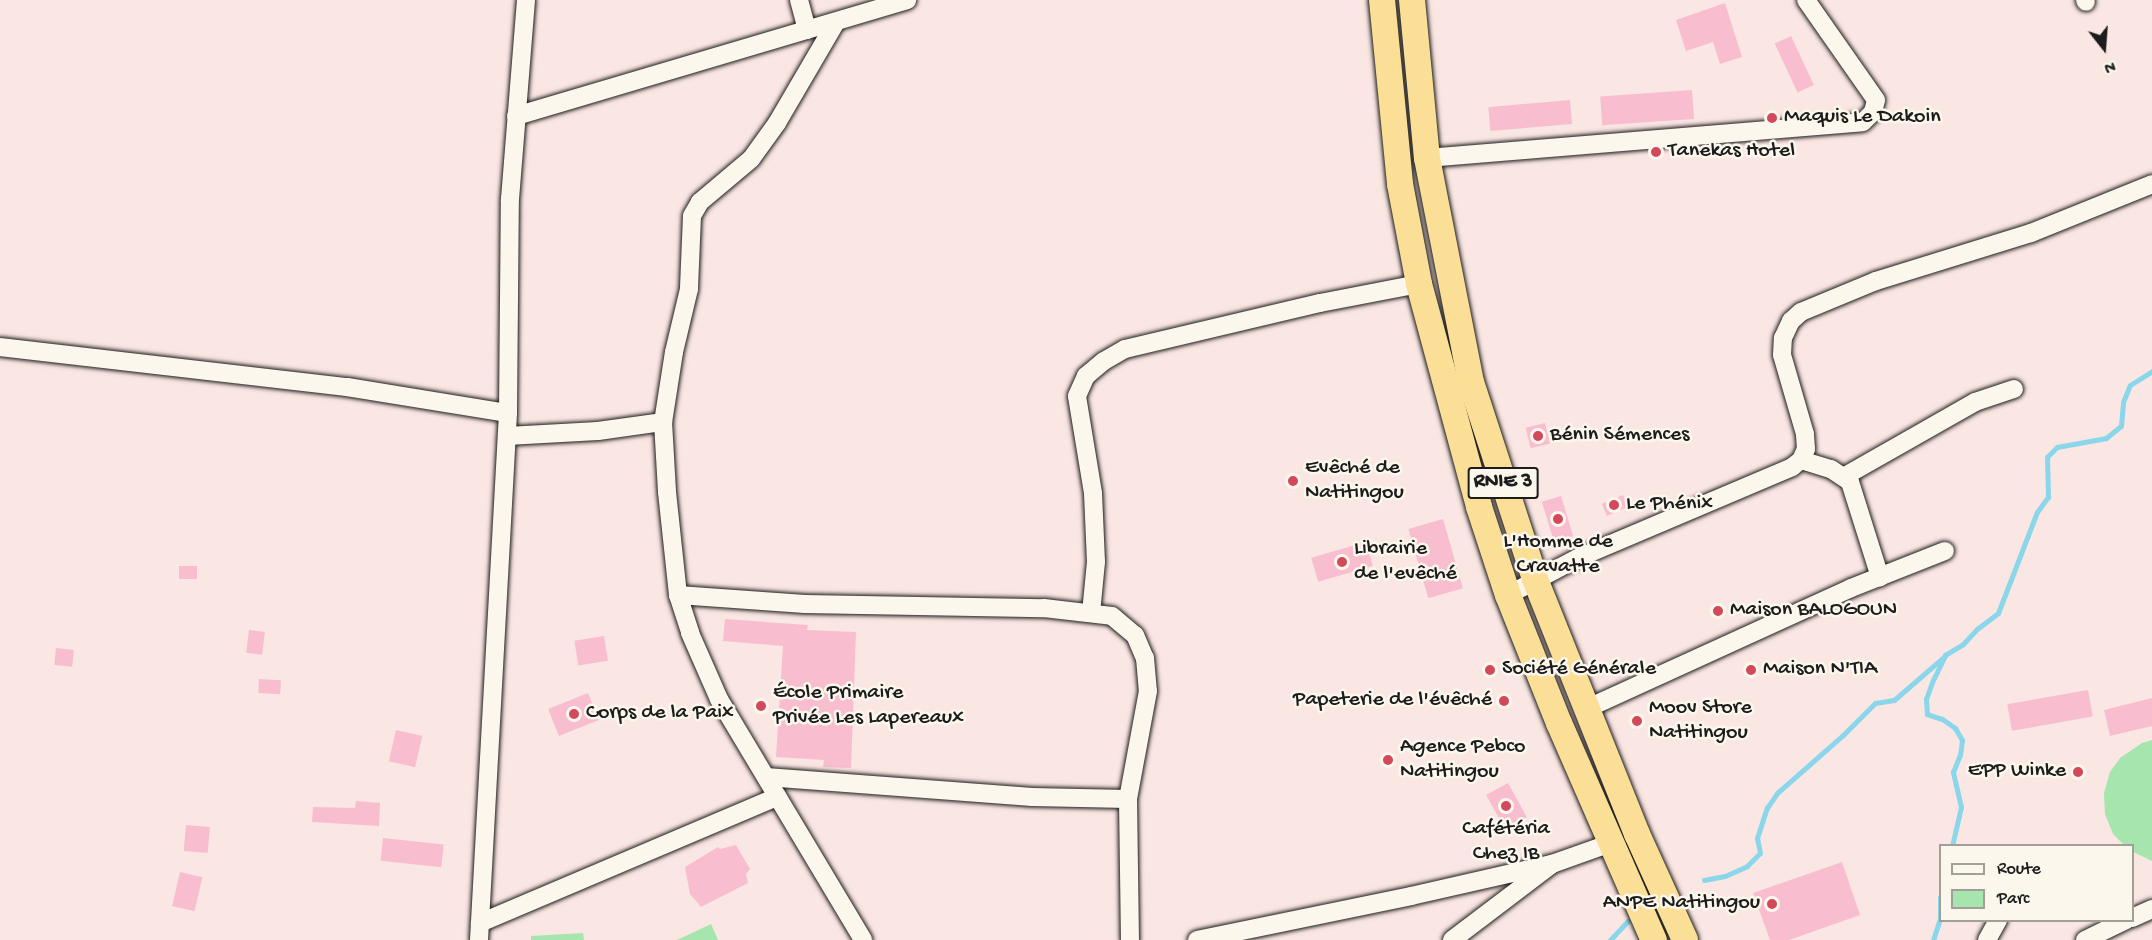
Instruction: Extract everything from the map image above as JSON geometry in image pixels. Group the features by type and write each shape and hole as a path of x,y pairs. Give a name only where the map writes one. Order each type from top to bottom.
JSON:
{"highway":[{"name":"RNIE 3","path":"1382,0 1400,184 1419,284 1479,507 1508,595 1559,723 1654,940"},
{"name":"RNIE 3","path":"1412,0 1427,158 1471,382 1535,579 1637,834 1684,940"}],"street":[{"path":"526,0 510,199 508,413 479,932 777,797"},
{"path":"799,0 807,30"},
{"path":"516,116 907,0"},
{"path":"1427,158 1863,122 1873,112 1876,100 1806,0"},
{"path":"836,22 777,123 751,159 699,202 693,216 689,289 674,352 663,422 667,492 678,595 690,633 719,699 862,940"},
{"path":"1508,595 1535,579 1792,467 1801,460 1806,449 1805,434 1782,355 1783,338 1791,321 1801,312 1876,281 2031,233 2152,184"},
{"path":"1091,613 1095,562 1093,493 1077,396 1086,376 1104,361 1125,349 1320,303 1419,284"},
{"path":"0,347 347,387 508,413"},
{"path":"1845,476 1975,402 2014,389"},
{"path":"507,436 598,431 663,422"},
{"path":"1801,460 1832,468 1845,476 1854,492 1880,577"},
{"path":"1588,708 1880,577 1945,551"},
{"path":"678,595 817,604 1044,608 1112,616 1135,634 1145,658 1148,691 1128,799 1130,940"},
{"path":"766,777 1032,797 1128,799"},
{"path":"1197,940 1552,864 1611,843"},
{"path":"1452,940 1552,864"},
{"path":"2134,918 2152,909"},
{"path":"1987,940 1997,922"},
{"path":"2085,940 2124,922"}],"green space":[{"path":"2152,740 2152,861 2134,852 2134,844 2123,844 2113,834 2105,814 2104,793 2110,772 2120,758 2142,743"},
{"path":"711,924 718,940 677,940"},
{"path":"583,933 584,940 531,940 531,936"}],"building":[{"path":"1725,3 1742,57 1720,64 1713,42 1686,51 1676,20"},
{"path":"1791,36 1814,85 1798,93 1775,44"},
{"path":"1692,90 1694,119 1602,125 1600,96"},
{"path":"1570,100 1572,124 1490,131 1488,107"},
{"name":"Bénin Sémences","path":"1545,423 1550,443 1531,448 1526,428"},
{"name":"Le Phénix","path":"1623,495 1628,507 1607,516 1602,504"},
{"name":"L'Homme de Cravatte","path":"1561,496 1573,536 1554,542 1542,502"},
{"path":"1443,519 1463,588 1428,598 1408,529"},
{"name":"Librairie de l'evêché","path":"1366,542 1373,566 1318,582 1311,558"},
{"path":"179,566 197,566 197,579 179,579"},
{"path":"725,619 808,625 807,630 856,632 851,768 823,767 824,760 776,757 783,646 723,641"},
{"path":"249,630 265,632 262,655 246,653"},
{"path":"604,636 608,661 578,665 574,641"},
{"path":"56,648 74,650 72,667 54,665"},
{"path":"259,679 281,680 280,694 258,693"},
{"path":"2088,690 2093,717 2012,731 2007,704"},
{"name":"Corps de la Paix","path":"588,693 599,720 559,736 548,709"},
{"path":"2152,698 2152,726 2110,736 2104,710"},
{"path":"396,730 422,736 415,767 389,761"},
{"name":"Cafétéria Chez IB","path":"1508,783 1527,817 1505,829 1486,795"},
{"path":"356,801 380,803 379,826 312,822 313,807 355,808"},
{"path":"186,825 210,827 208,853 184,851"},
{"path":"383,838 444,844 441,867 381,861"},
{"path":"736,845 750,869 746,874 748,883 701,907 690,894 685,867 718,847 720,849"},
{"path":"1842,862 1860,915 1789,940 1770,940 1753,893"},
{"path":"180,872 202,877 195,911 172,906"}],"waterway":[{"path":"1952,844 1961,807 1953,772 1960,755 1962,740 1955,728 1942,719 1927,714 1926,699 1933,680 1945,655 1963,644 1977,629 1998,613 2037,512 2048,497 2047,457 2057,447 2106,438 2121,426 2123,402 2130,385 2152,371"},
{"path":"1704,880 1725,876 1747,866 1760,853 1757,838 1767,808 1777,793 1843,735 1875,703 1894,700 1945,656"},
{"path":"1610,940 1628,921"},
{"path":"1933,940 1939,921"}],"place":[{"name":"Maquis Le Dakoin","path":"1772,118"},
{"name":"Tanekas Hotel","path":"1656,152"},
{"name":"Bénin Sémences","path":"1538,436"},
{"name":"Evêché de Natitingou","path":"1293,481"},
{"name":"Le Phénix","path":"1614,505"},
{"name":"L'Homme de Cravatte","path":"1558,519"},
{"name":"Librairie de l'evêché","path":"1342,562"},
{"name":"Maison BALOGOUN","path":"1718,611"},
{"name":"Société Générale","path":"1490,670"},
{"name":"Maison N'TIA","path":"1751,670"},
{"name":"Papeterie de l'évêché","path":"1504,701"},
{"name":"École Primaire Privée Les Lapereaux","path":"761,706"},
{"name":"Corps de la Paix","path":"574,714"},
{"name":"Moov Store Natitingou","path":"1637,721"},
{"name":"Agence Pebco Natitingou","path":"1388,760"},
{"name":"EPP Winke","path":"2078,772"},
{"name":"Cafétéria Chez IB","path":"1506,806"},
{"name":"ANPE Natitingou","path":"1772,904"}]}
